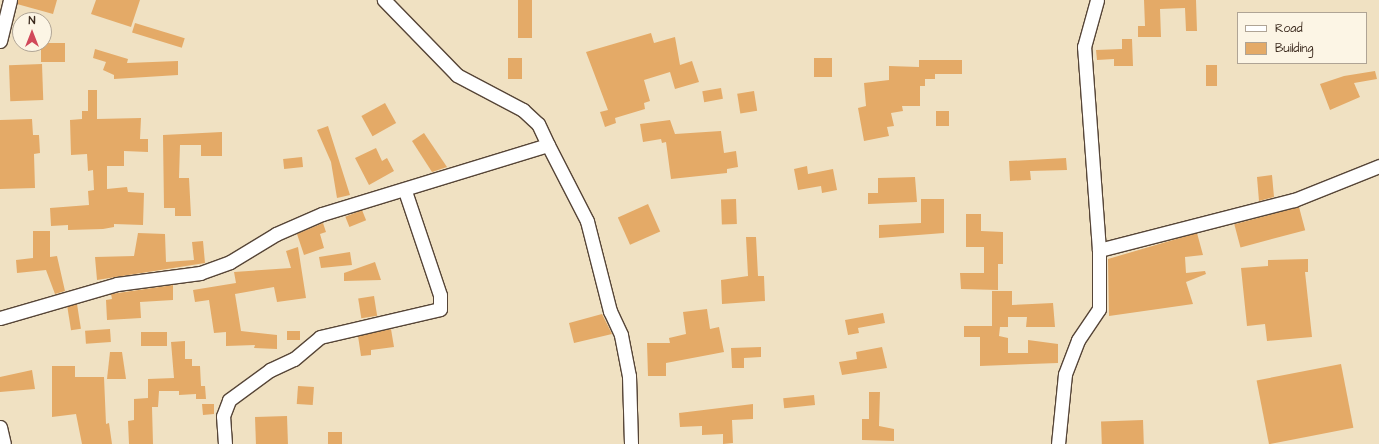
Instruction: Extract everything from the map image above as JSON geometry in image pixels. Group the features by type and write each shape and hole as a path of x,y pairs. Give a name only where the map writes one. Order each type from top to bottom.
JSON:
{"street":[{"path":"0,41 10,0"},
{"path":"384,0 457,75 523,110 538,124 586,222 610,311 621,335 629,376 631,444"},
{"path":"1058,444 1063,381 1078,340 1099,309 1099,250 1084,47 1097,0"},
{"path":"0,318 117,284 200,273 230,262 276,234 322,214 405,190 548,145"},
{"path":"1099,250 1294,200 1379,166"},
{"path":"225,444 223,416 229,400 270,370 294,359 320,337 440,309 440,295 405,190"},
{"path":"0,427 4,444"}],"building":[{"path":"18,0 57,0 53,14 52,12 46,12 17,4"},
{"path":"96,0 140,0 131,27 91,14"},
{"path":"518,0 532,0 532,38 518,38"},
{"path":"1144,0 1196,0 1197,31 1186,31 1185,8 1160,9 1161,37 1138,37 1138,26 1145,26"},
{"path":"135,23 185,38 182,48 132,33"},
{"path":"651,33 654,43 675,37 680,65 692,61 699,82 675,89 670,72 644,80 650,101 644,103 645,109 615,118 616,123 605,127 600,112 608,110 586,52"},
{"path":"1122,39 1132,39 1133,66 1114,66 1114,59 1097,60 1096,50 1122,49"},
{"path":"52,43 65,43 65,62 41,62 41,52 52,52"},
{"path":"95,49 128,59 127,63 178,61 178,75 114,79 114,75 103,70 106,62 93,58"},
{"path":"508,58 522,58 522,79 508,79"},
{"path":"814,58 832,58 832,77 814,77"},
{"path":"919,60 962,60 962,74 935,74 935,79 925,79 925,86 920,86 920,106 902,106 903,111 891,113 894,126 887,127 889,136 864,141 858,108 866,106 864,83 889,80 889,66 919,67"},
{"path":"42,64 43,100 10,101 9,65"},
{"path":"1206,65 1217,65 1217,86 1206,86"},
{"path":"1375,71 1377,79 1354,83 1360,97 1330,110 1320,84 1344,76"},
{"path":"721,88 723,99 704,102 702,91"},
{"path":"88,90 97,90 97,119 141,118 140,139 148,139 148,152 124,151 124,166 107,166 107,189 127,187 128,192 144,193 143,225 114,224 114,227 103,229 68,230 68,225 51,226 50,208 89,205 88,191 94,190 93,170 88,171 87,154 71,155 70,120 82,119 82,111 88,111"},
{"path":"754,91 757,111 740,113 737,94"},
{"path":"385,103 396,123 373,136 361,116"},
{"path":"936,111 949,111 949,126 936,126"},
{"path":"32,119 33,135 39,135 40,153 34,154 35,188 0,189 0,120"},
{"path":"670,120 675,134 721,131 724,153 736,151 738,167 727,169 727,173 671,179 666,142 662,143 661,139 643,142 640,124"},
{"path":"328,126 350,195 337,198 331,162 317,130"},
{"path":"222,132 222,156 201,156 201,145 180,145 179,178 189,178 191,216 175,216 175,208 164,208 163,135"},
{"path":"424,133 447,167 432,172 412,141"},
{"path":"376,148 382,161 387,158 394,171 369,185 355,158"},
{"path":"302,157 303,167 284,169 283,159"},
{"path":"1066,158 1067,170 1030,171 1031,180 1010,181 1009,161"},
{"path":"807,166 808,174 833,169 837,190 822,193 821,186 798,190 794,169"},
{"path":"1272,175 1274,197 1259,201 1257,177"},
{"path":"915,177 917,202 868,204 868,193 878,193 878,178"},
{"path":"736,199 737,224 722,225 721,200"},
{"path":"921,199 944,199 944,233 879,238 879,225 921,223"},
{"path":"648,204 660,231 630,245 618,217"},
{"path":"1299,207 1305,230 1240,248 1234,224"},
{"path":"362,210 366,220 349,227 345,217"},
{"path":"966,214 981,214 981,231 1003,232 1003,264 998,264 998,290 961,289 960,273 984,273 984,247 966,247"},
{"path":"323,223 326,232 320,234 324,248 304,255 297,234"},
{"path":"33,231 50,231 50,257 57,256 65,291 55,294 46,270 17,273 16,260 33,258"},
{"path":"138,233 165,234 166,262 194,260 192,242 203,241 205,263 97,280 95,257 134,256"},
{"path":"1197,233 1203,255 1185,257 1186,273 1205,271 1206,274 1186,282 1193,304 1109,316 1108,259"},
{"path":"746,237 756,237 758,276 764,276 765,301 722,304 721,280 748,276"},
{"path":"298,247 306,298 277,302 274,287 235,294 241,331 277,335 277,349 254,348 255,345 226,346 226,332 214,333 209,300 195,302 193,290 236,283 234,272 291,268 286,251"},
{"path":"350,252 352,265 321,268 319,257"},
{"path":"1308,259 1308,272 1305,272 1312,337 1267,341 1265,324 1247,326 1241,268 1268,266 1268,260"},
{"path":"375,262 381,280 344,281 344,273"},
{"path":"173,285 173,300 140,302 141,318 107,320 106,300 112,299 111,294"},
{"path":"992,291 1012,291 1012,305 1053,303 1055,327 1026,327 1027,317 1008,317 1008,327 1000,327 999,336 1008,338 1008,353 1028,353 1028,340 1058,344 1058,363 980,366 980,337 964,337 964,326 992,326"},
{"path":"374,296 377,316 361,318 358,299"},
{"path":"77,304 81,329 71,330 67,306"},
{"path":"707,309 710,329 719,327 724,352 666,363 666,376 648,376 647,343 670,343 669,338 686,334 683,312"},
{"path":"883,313 885,323 858,328 859,333 848,335 845,320"},
{"path":"602,314 612,334 574,343 569,323"},
{"path":"110,329 111,342 86,344 85,331"},
{"path":"391,329 394,347 371,350 371,355 361,356 358,336"},
{"path":"287,331 300,331 300,340 287,340"},
{"path":"141,332 167,332 167,346 141,346"},
{"path":"185,341 185,359 192,359 192,366 200,366 201,386 205,386 206,399 196,399 196,394 179,395 179,391 159,391 158,407 152,407 153,444 129,444 128,421 134,420 134,399 148,398 148,379 174,378 171,342"},
{"path":"761,347 761,357 744,358 744,368 732,368 731,348"},
{"path":"882,347 887,368 842,375 839,362 857,359 856,352"},
{"path":"110,352 122,352 126,379 107,379"},
{"path":"1341,364 1353,428 1269,444 1257,380"},
{"path":"52,366 75,366 75,377 104,377 106,424 109,423 112,444 82,444 76,414 52,417"},
{"path":"32,370 35,389 0,392 0,377"},
{"path":"298,386 314,387 313,405 297,404"},
{"path":"869,392 880,392 879,426 894,429 894,441 862,440 862,419 869,419"},
{"path":"814,395 815,405 784,408 783,398"},
{"path":"202,404 214,404 214,414 203,415"},
{"path":"753,404 753,419 732,420 733,443 723,444 723,434 702,435 702,426 680,427 679,413"},
{"path":"287,416 288,444 256,444 255,417"},
{"path":"1143,420 1144,444 1102,444 1101,421"},
{"path":"328,432 342,432 342,444 328,444"}]}
